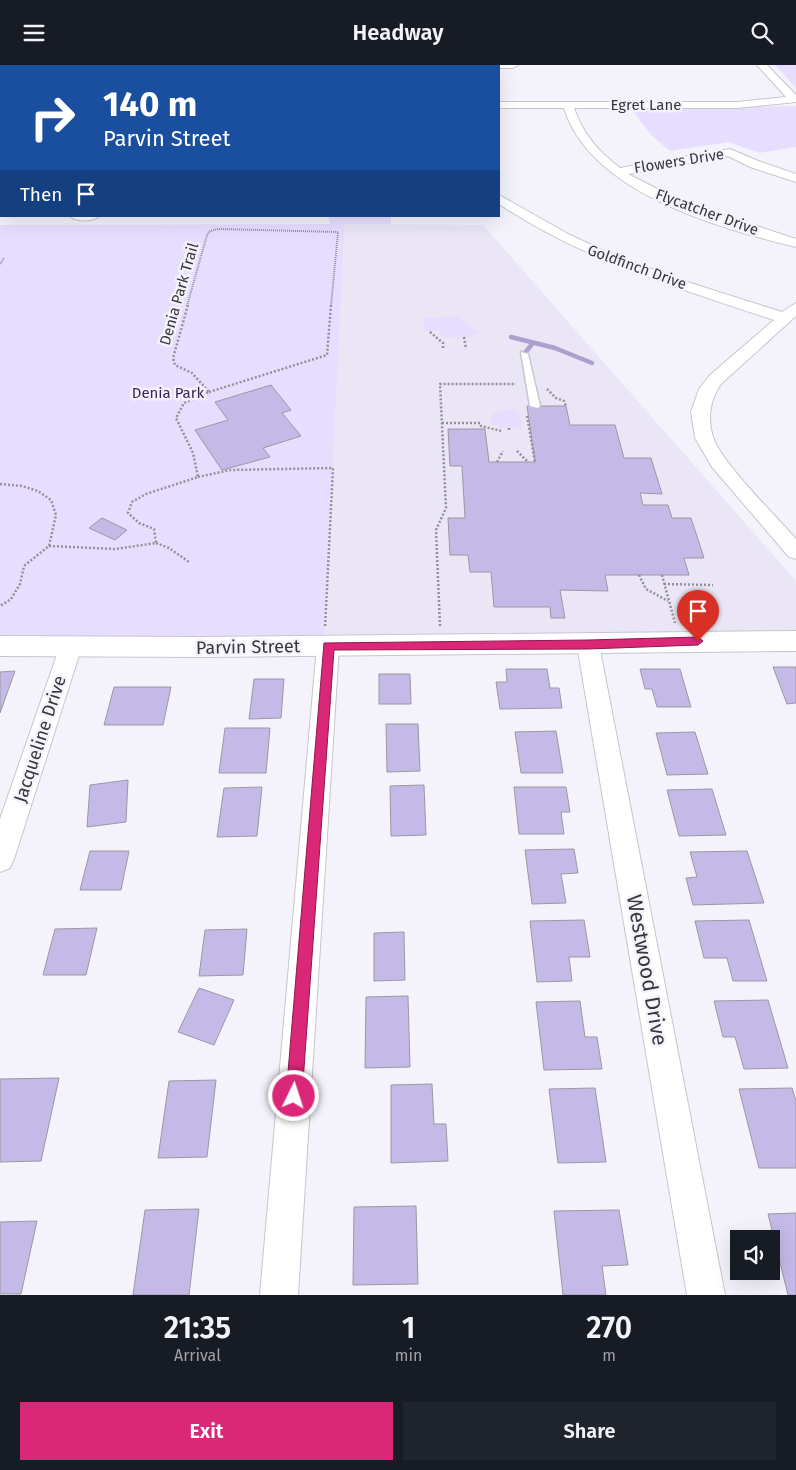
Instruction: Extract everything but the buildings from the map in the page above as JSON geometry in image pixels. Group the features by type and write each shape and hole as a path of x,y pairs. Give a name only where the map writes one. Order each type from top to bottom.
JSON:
{"street":[{"path":"500,65 513,65"},
{"name":"Egret Lane","path":"500,105 737,105 794,99 762,65"},
{"name":"Flycatcher Drive","path":"568,105 583,139 596,155 617,171 648,190 687,208 796,243"},
{"name":"Flowers Drive","path":"617,171 730,152 754,164 796,178"},
{"name":"Goldfinch Drive","path":"500,200 544,228 604,257 790,313"},
{"path":"790,313 716,379 708,389 700,412 701,426 710,450 796,552"},
{"name":"Parvin Street","path":"0,646 588,645 715,641 796,641"},
{"name":"Westwood Drive","path":"588,645 616,789 684,1190 706,1295"},
{"name":"Jacqueline Drive","path":"0,859 71,646"},
{"path":"279,1295 326,646"}],"lane":[{"path":"524,354 526,385 535,406"}],"path":[{"name":"Denia Park Trail","path":"198,477 198,462 176,418 179,407 192,398 209,392 328,355 338,232 218,229 210,231 207,235 173,357 175,365 192,373 209,392"},
{"path":"0,264 4,257"},
{"path":"430,331 442,343 443,349"},
{"path":"464,337 466,349"},
{"path":"440,631 436,530 446,508 440,383 546,385 551,394 564,401 566,406"},
{"path":"527,415 535,462"},
{"path":"442,423 480,423 481,426 493,427 501,431"},
{"path":"496,462 504,451"},
{"path":"517,451 528,462"},
{"path":"156,543 154,529 139,523 128,513 132,502 146,494 198,477 230,470 333,468 326,646"},
{"path":"0,484 22,486 38,491 51,500 56,515 49,546 24,566 20,585 11,599 0,606"},
{"path":"49,546 80,546 107,551 137,549 156,543 169,547 189,562"},
{"path":"639,575 646,589 669,601"},
{"path":"662,575 676,628"},
{"path":"664,585 713,585"}],"shaded area":[{"path":"345,224 483,225 796,581 796,642 324,646"}],"green space":[{"path":"775,65 796,65 796,88"},
{"path":"796,106 796,147 759,153 729,142 670,151 651,135 632,110"},
{"name":"Denia Park","path":"328,217 391,217 391,224 345,224 324,646 0,647 0,225 330,224"},
{"path":"458,316 477,333 470,337 444,337 438,331 425,332 423,318"},
{"path":"508,409 516,410 520,416 523,428 501,428 491,424 490,416"}],"waterway":[{"path":"511,337 555,348 592,363"},
{"path":"524,354 533,343"}],"route":[{"path":"294,1096 328,646 588,645 698,641"}]}
